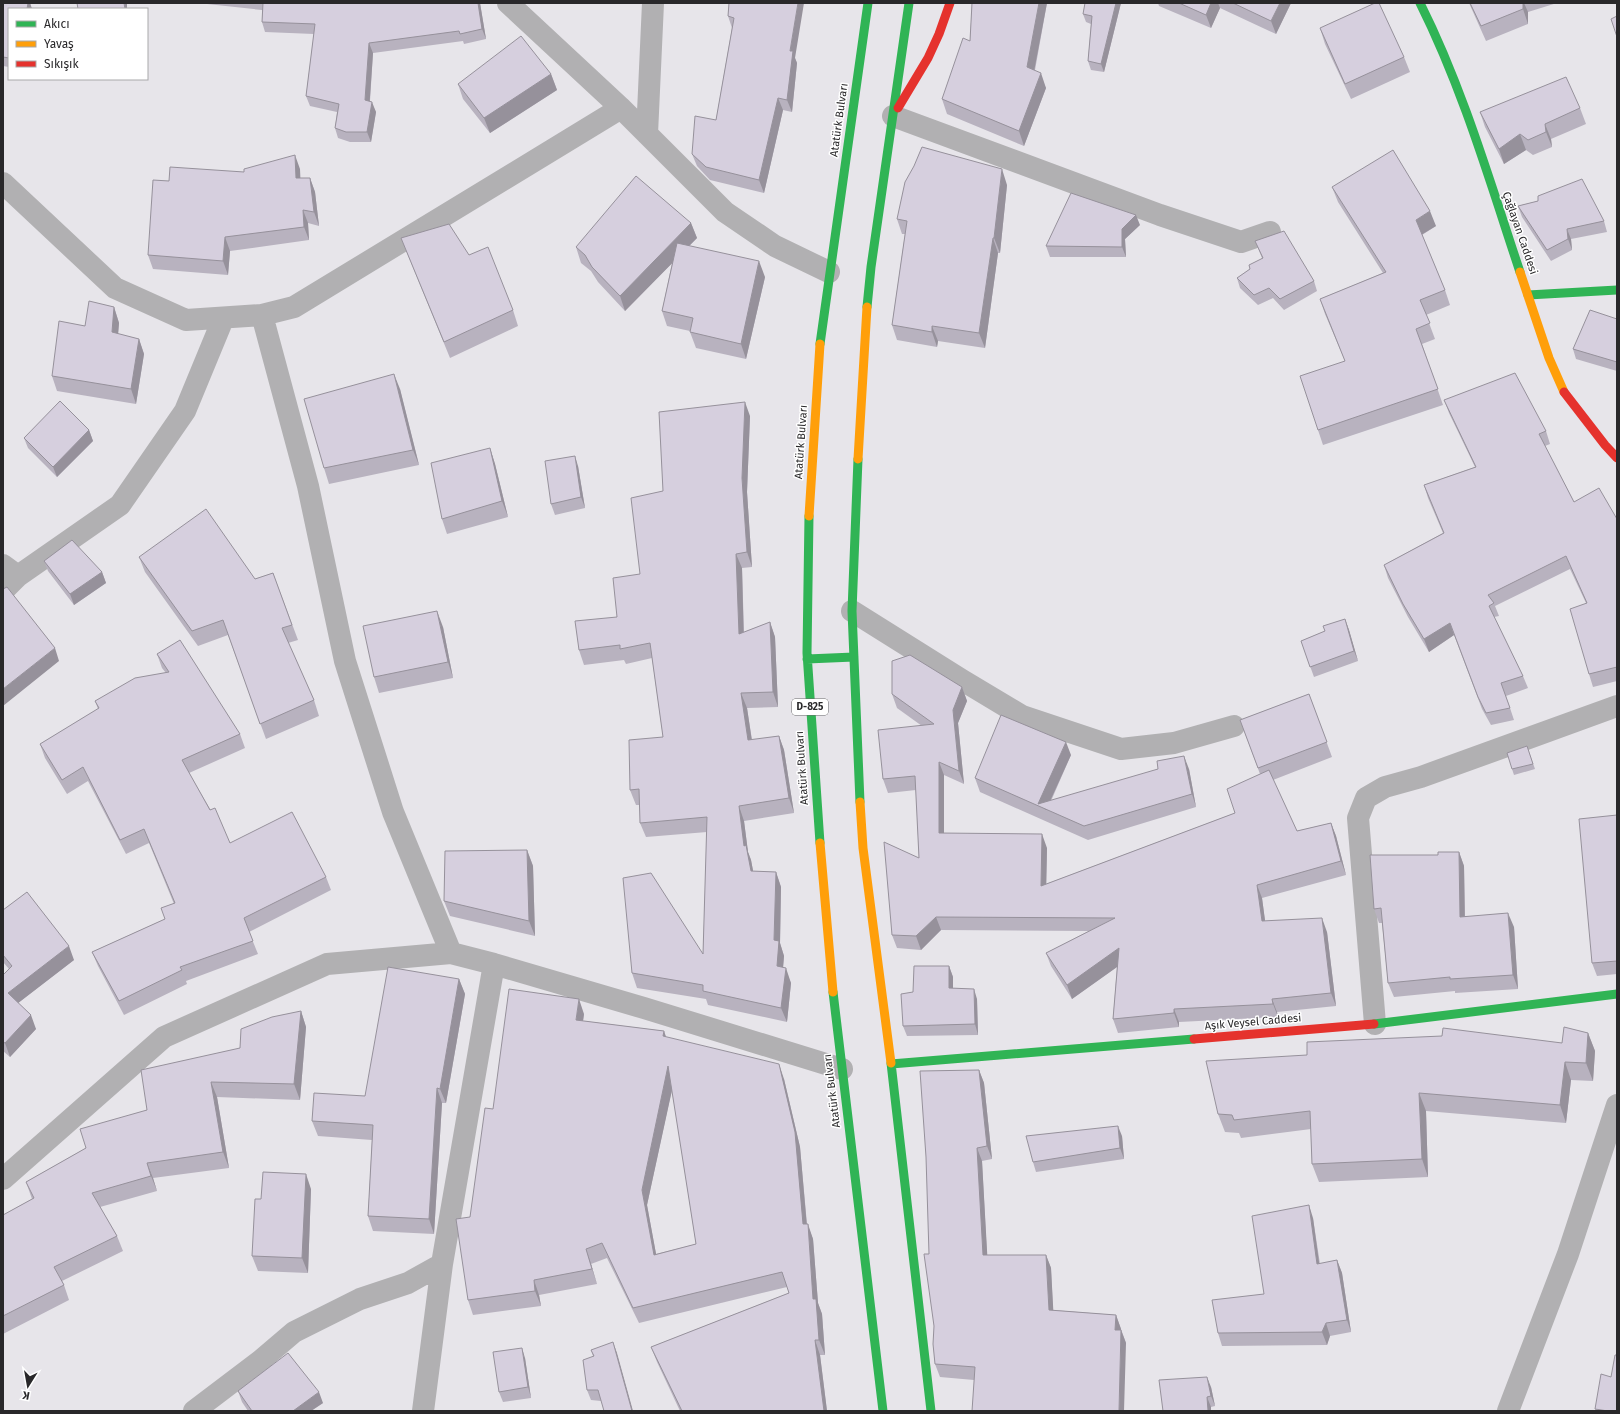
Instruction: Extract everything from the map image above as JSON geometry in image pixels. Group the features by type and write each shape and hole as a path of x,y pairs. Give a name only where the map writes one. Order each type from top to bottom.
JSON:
{"main road":[{"name":"Atatürk Bulvarı","path":"868,3 821,334 809,504 807,659 820,847 834,1001 883,1411"},
{"path":"909,3 872,267 866,323 855,508 852,611 863,848 891,1064 931,1411"},
{"path":"893,116 928,58 939,34 950,3"},
{"name":"Çağlayan Caddesi","path":"1420,3 1437,37 1462,98 1549,358 1566,396 1617,458"},
{"path":"1528,295 1617,290"},
{"path":"807,659 854,657"},
{"name":"Aşık Veysel Caddesi","path":"891,1064 1375,1024 1617,994"}],"street":[{"path":"508,3 621,108 724,212 775,246 829,272"},
{"path":"647,134 653,3"},
{"path":"3,183 115,288 186,320 223,319 262,315 294,307 621,108"},
{"path":"893,116 1160,215 1241,242 1270,232"},
{"path":"262,315 308,486 345,661 392,812 451,953"},
{"path":"8,577 120,505 185,411 223,319"},
{"path":"852,611 1022,716 1121,749 1174,743 1234,726"},
{"path":"1375,1024 1358,818 1366,798 1386,787 1421,777 1617,706"},
{"path":"3,1179 164,1037 327,964 451,953 494,964 644,1008 842,1069"},
{"path":"423,1411 442,1264 494,964"},
{"path":"1508,1411 1568,1254 1617,1105"},
{"path":"194,1411 260,1361 294,1332 360,1299 408,1283 442,1264"}],"building":[{"path":"3,3 28,3 27,8 8,8 8,58 3,57"},
{"path":"77,3 124,3 125,8 78,8"},
{"path":"263,3 478,3 482,29 460,34 459,31 369,43 365,100 372,102 367,132 346,132 335,128 339,104 306,96 315,24 262,22"},
{"path":"729,3 798,3 790,51 793,51 787,100 778,98 759,180 706,167 692,154 695,116 716,120 734,18 728,16"},
{"path":"972,3 1039,3 1027,67 1041,73 1019,131 942,99 963,38 970,41"},
{"path":"1085,3 1116,3 1101,64 1088,61 1092,16 1083,14"},
{"path":"1179,3 1211,3 1206,15"},
{"path":"1233,3 1280,3 1271,21"},
{"path":"1375,3 1379,3 1404,57 1345,84 1320,28"},
{"path":"1470,3 1523,3 1523,9 1481,26"},
{"path":"1617,16 1617,37 1611,19"},
{"path":"521,36 551,74 484,118 458,84"},
{"path":"1566,77 1580,108 1545,124 1546,132 1528,140 1520,134 1499,149 1480,112"},
{"path":"922,147 1002,169 994,238 979,333 932,326 932,332 892,325 907,221 897,219 905,182"},
{"path":"1393,150 1430,211 1416,220 1445,290 1420,300 1430,323 1416,329 1438,389 1318,430 1300,376 1345,361 1320,299 1386,272 1332,187"},
{"path":"295,155 296,178 310,178 314,212 303,210 304,227 225,237 223,261 148,255 153,180 169,181 170,167 244,172 244,169"},
{"path":"636,176 691,223 620,296 592,267 585,255 576,247"},
{"path":"1582,179 1604,221 1567,229 1568,239 1547,250 1518,206 1538,201 1538,196"},
{"path":"1071,193 1136,215 1122,229 1122,247 1046,246"},
{"path":"449,224 469,255 488,247 513,310 444,342 401,238"},
{"path":"1284,231 1314,281 1280,299 1269,288 1254,295 1237,278 1250,269 1249,265 1263,258 1255,241"},
{"path":"677,243 759,261 741,344 690,332 693,318 662,311"},
{"path":"89,301 114,307 112,332 139,339 131,389 52,376 59,321 85,326"},
{"path":"1590,310 1617,319 1617,362 1573,349"},
{"path":"1515,373 1546,431 1539,434 1574,502 1599,488 1617,519 1617,667 1589,674 1570,609 1587,603 1566,556 1488,595 1494,603 1489,606 1523,676 1501,683 1510,708 1486,713 1478,697 1450,623 1424,639 1403,604 1384,565 1444,533 1424,485 1476,467 1444,400"},
{"path":"394,374 413,450 324,468 304,399"},
{"path":"60,401 89,430 53,467 24,438"},
{"path":"745,402 742,478 747,552 736,554 739,634 770,622 773,692 741,693 748,740 779,736 789,798 739,806 744,846 746,845 751,871 776,872 774,940 779,941 777,966 786,968 781,1008 703,991 703,985 632,973 623,878 651,873 703,954 707,817 640,823 639,789 630,790 629,740 663,737 650,643 620,649 620,645 579,650 575,621 617,617 613,578 640,574 631,498 663,491 659,412"},
{"path":"490,448 502,501 442,519 431,463"},
{"path":"575,456 581,497 551,504 545,461"},
{"path":"206,509 255,579 273,573 292,625 282,628 314,700 260,724 223,620 192,631 139,557"},
{"path":"72,540 102,572 70,594 44,561"},
{"path":"7,587 55,648 3,689 3,589"},
{"path":"437,611 448,662 374,677 363,626"},
{"path":"1345,619 1354,651 1310,667 1301,641 1325,631 1323,626"},
{"path":"180,640 240,734 182,760 210,810 215,808 230,843 292,812 326,877 244,918 253,941 180,967 182,970 119,1001 92,952 165,919 161,908 175,903 144,829 120,840 83,767 62,780 40,744 99,708 95,701 135,678 169,672 157,654"},
{"path":"910,655 962,687 953,710 959,771 939,762 939,833 1042,834 1041,886 1235,813 1227,789 1269,770 1297,831 1331,823 1341,861 1257,885 1262,921 1322,918 1331,993 1272,999 1273,1004 1174,1009 1174,1013 1113,1019 1119,948 1067,985 1046,953 1115,918 936,917 916,936 892,935 884,842 919,858 915,776 883,779 878,730 934,724 892,694 892,661"},
{"path":"1309,694 1327,742 1258,768 1240,720"},
{"path":"1001,715 1066,742 1038,804 1158,769 1157,761 1184,756 1192,794 1084,826 975,778"},
{"path":"1527,746 1533,764 1512,769 1507,753"},
{"path":"1617,815 1617,961 1592,963 1579,819"},
{"path":"527,850 529,921 444,901 445,851"},
{"path":"1438,852 1459,852 1460,917 1508,913 1513,975 1450,979 1450,977 1388,983 1381,908 1374,909 1370,855 1438,855"},
{"path":"27,892 69,946 8,993 31,1015 5,1043 3,1042 3,975 12,966 3,955 3,910"},
{"path":"914,966 949,966 949,988 974,989 975,1024 903,1026 901,994 913,992"},
{"path":"388,967 459,979 440,1089 437,1088 429,1219 368,1216 373,1125 312,1121 314,1093 365,1096"},
{"path":"509,989 579,999 576,1020 664,1031 663,1036 779,1064 795,1132 803,1224 808,1224 813,1299 816,1299 819,1340 815,1340 824,1411 682,1411 651,1347 789,1293 782,1272 633,1308 602,1243 586,1249 592,1269 534,1280 535,1291 468,1300 456,1219 470,1217 485,1108 493,1109","holes":["668,1066 696,1244 654,1255 642,1190"]},
{"path":"301,1011 294,1084 211,1082 223,1152 147,1163 151,1176 92,1193 117,1236 54,1267 64,1285 3,1316 3,1215 34,1198 26,1182 86,1148 80,1129 147,1110 141,1070 240,1048 241,1029 272,1017"},
{"path":"1564,1027 1588,1033 1586,1063 1565,1062 1560,1105 1419,1093 1422,1159 1312,1164 1310,1111 1234,1120 1232,1115 1218,1114 1206,1061 1307,1055 1307,1042 1442,1036 1443,1028 1562,1043"},
{"path":"979,1070 987,1146 977,1148 983,1255 1046,1255 1049,1310 1116,1315 1115,1330 1121,1330 1119,1411 972,1411 975,1367 935,1364 933,1344 934,1326 924,1254 929,1254 926,1157 920,1071"},
{"path":"1118,1126 1120,1148 1033,1162 1026,1136"},
{"path":"263,1172 306,1174 302,1258 252,1256 255,1199 261,1199"},
{"path":"1309,1205 1317,1264 1337,1260 1347,1320 1326,1323 1322,1332 1218,1333 1212,1300 1264,1294 1252,1216"},
{"path":"613,1342 632,1411 604,1411 598,1390 587,1390 583,1360 594,1356 591,1350"},
{"path":"522,1348 528,1387 499,1392 493,1352"},
{"path":"288,1353 319,1392 293,1411 252,1411 238,1391"},
{"path":"1615,1355 1617,1355 1617,1411 1595,1409 1601,1374 1611,1377"},
{"path":"1207,1377 1211,1396 1207,1397 1208,1411 1163,1411 1159,1380"}],"traffic: fast":[{"path":"820,344 868,3"},
{"path":"867,307 871,267 909,3"},
{"path":"1420,3 1450,69 1463,102 1520,272"},
{"path":"1528,295 1617,290"},
{"path":"858,459 852,611 860,802"},
{"path":"809,516 807,653 820,843"},
{"path":"807,659 854,657"},
{"path":"833,992 883,1411"},
{"path":"1374,1024 1617,994"},
{"path":"891,1064 1194,1039"},
{"path":"891,1063 931,1411"}],"traffic: slow":[{"path":"1520,272 1549,358 1564,392"},
{"path":"858,459 867,307"},
{"path":"809,516 820,344"},
{"path":"860,802 863,848 891,1063"},
{"path":"820,843 833,992"}],"traffic: jam":[{"path":"898,108 928,58 939,34 950,3"},
{"path":"1564,392 1605,445 1617,458"},
{"path":"1194,1039 1374,1024"}]}
